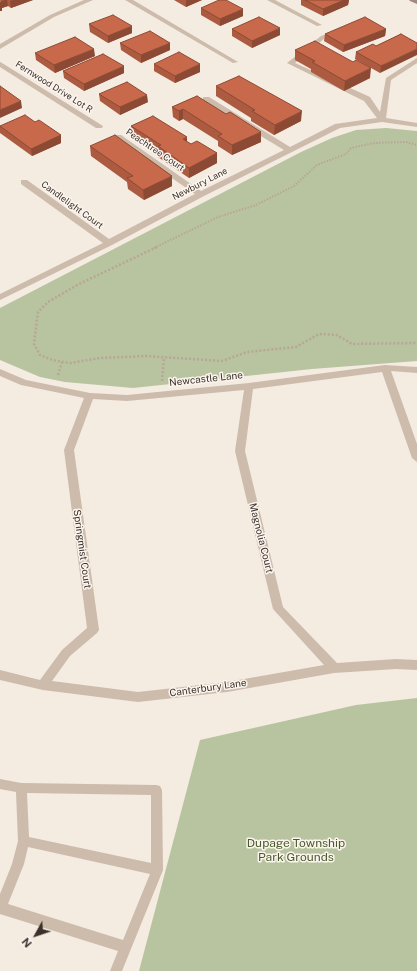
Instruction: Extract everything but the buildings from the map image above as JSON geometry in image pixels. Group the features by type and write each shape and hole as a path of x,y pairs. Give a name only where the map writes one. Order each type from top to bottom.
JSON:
{"street":[{"path":"1,46 52,16 90,0"},
{"path":"128,0 234,62"},
{"path":"270,0 319,25"},
{"path":"412,0 417,2"},
{"path":"342,29 323,37 290,63 367,99 382,120"},
{"path":"382,120 388,79 417,60"},
{"name":"Fernwood Drive Lot R","path":"0,64 99,126"},
{"path":"206,99 290,150"},
{"name":"Newbury Lane","path":"2,294 108,243 201,194 338,126 382,120 417,125"},
{"name":"Peachtree Court","path":"118,136 201,194"},
{"name":"Candlelight Court","path":"24,182 108,243"},
{"path":"384,368 417,458"},
{"name":"Newcastle Lane","path":"0,372 24,383 90,396 127,398 249,386 384,368 417,370"},
{"name":"Magnolia Court","path":"249,386 240,451 278,610 334,668"},
{"name":"Springmist Court","path":"43,685 66,653 94,630 69,450 90,396"},
{"name":"Canterbury Lane","path":"0,676 43,685 138,697 227,687 334,668 396,664 417,665"}],"lane":[{"path":"0,784 21,788 156,790 158,870 116,971"},
{"path":"21,788 24,841 18,864 0,907 126,947"},
{"path":"24,841 158,870"}],"path":[{"path":"417,145 406,142 374,143 359,145 351,148 346,154 317,165 294,186 256,205 218,217 79,284 48,302 38,312 34,344 40,355 52,360 70,363 100,358 146,356 222,361 247,352 267,349 280,350 296,347 319,334 337,336 352,344 417,343"},
{"path":"161,395 164,358"}],"green space":[{"path":"386,128 417,131 417,361 312,369 133,388 65,382 40,377 0,360 0,308 301,152 332,138 356,130"},
{"name":"Dupage Township Park Grounds","path":"417,698 417,971 139,971 200,740 356,705"}]}
